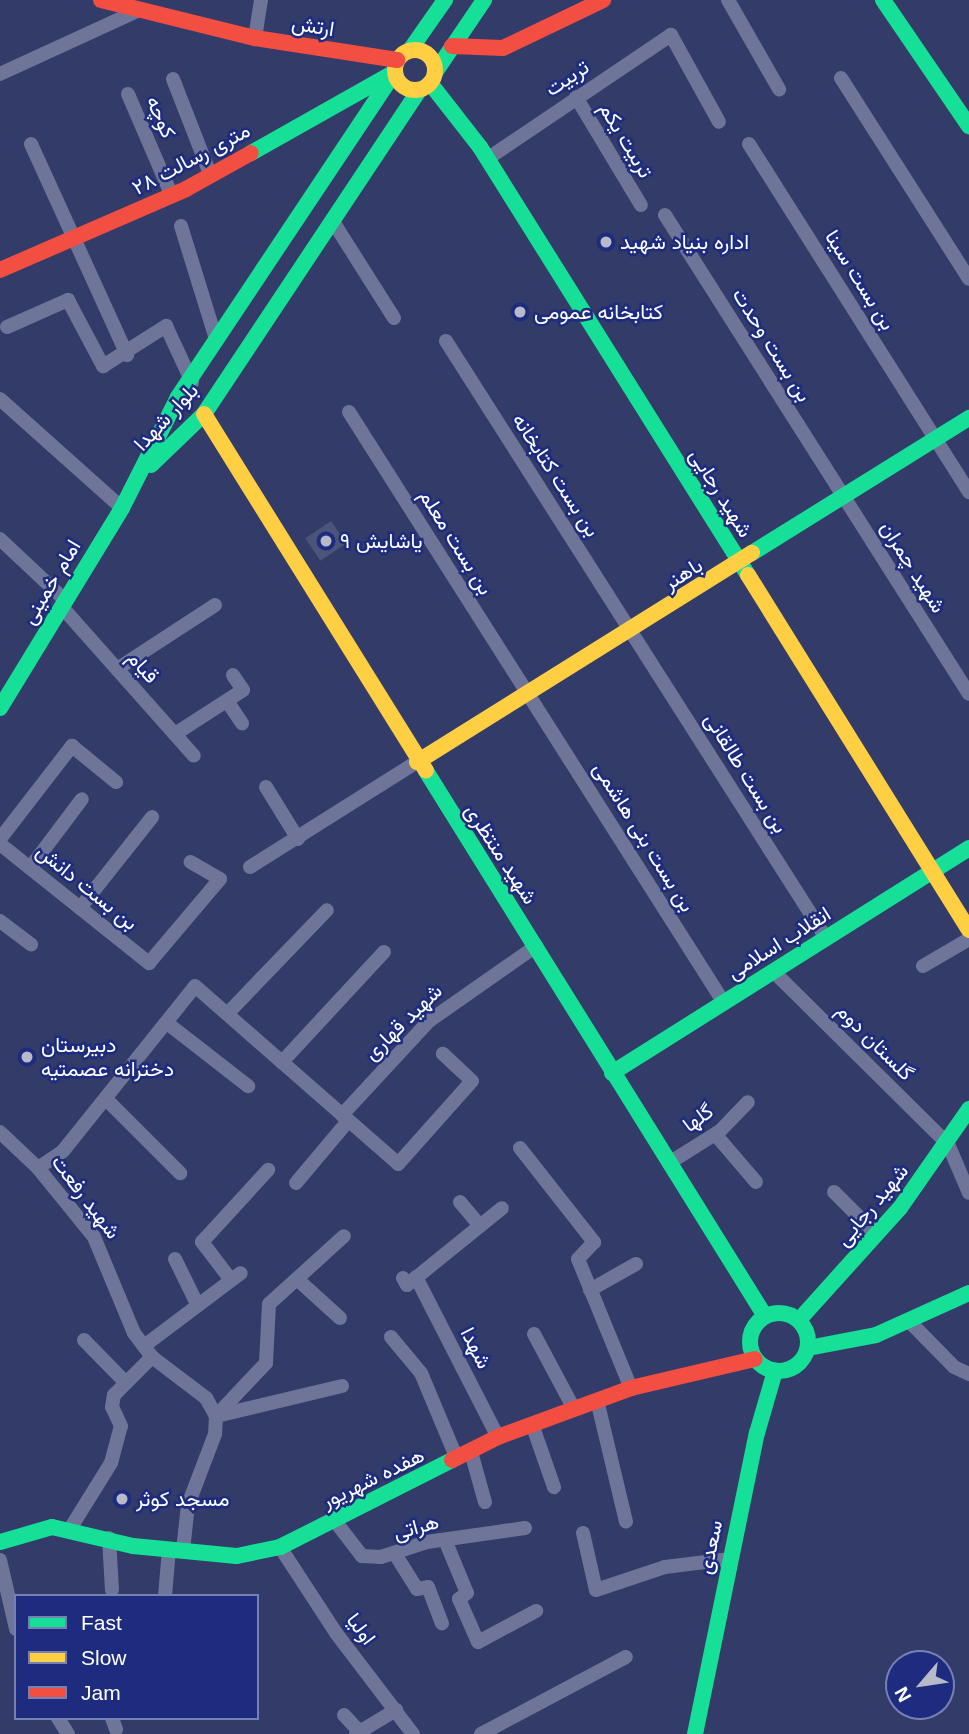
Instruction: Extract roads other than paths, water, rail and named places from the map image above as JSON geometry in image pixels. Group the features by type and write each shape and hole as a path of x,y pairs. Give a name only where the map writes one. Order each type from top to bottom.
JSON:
{"street":[{"name":"ارتش","path":"102,0 255,38 401,61"},
{"path":"255,38 261,0"},
{"name":"بلوار شهدا","path":"138,477 178,397 192,382 216,339 401,61 445,0"},
{"name":"بلوار شهدا","path":"138,477 204,414 332,220 484,0"},
{"path":"452,46 503,48 603,0"},
{"path":"729,0 779,89"},
{"path":"883,0 969,127"},
{"path":"0,74 139,10"},
{"name":"تربیت","path":"487,159 576,96 671,35 719,122"},
{"path":"427,53 428,81 401,84 401,61 427,53"},
{"name":"۲۸ متری رسالت","path":"0,270 179,192 401,61"},
{"path":"841,78 969,279"},
{"path":"173,79 210,174"},
{"name":"شهید رجایی","path":"428,81 487,159 935,869 969,930"},
{"name":"کوچه","path":"128,94 179,192"},
{"name":"تربیت یکم","path":"576,96 641,205"},
{"path":"31,144 127,355"},
{"name":"بن بست سینا","path":"749,144 969,492"},
{"name":"بن بست وحدت","path":"665,215 844,497"},
{"path":"332,220 394,318"},
{"path":"181,226 216,339"},
{"path":"7,327 68,300 103,366 127,355 166,326 192,382"},
{"name":"بن بست کتابخانه","path":"446,341 631,631"},
{"path":"0,399 122,508"},
{"name":"بن بست معلم","path":"349,412 528,694"},
{"name":"شهید منتظری","path":"204,414 417,762 536,946 612,1073 765,1316"},
{"name":"باهنر","path":"417,762 969,418"},
{"name":"امام خمینی","path":"0,709 138,477"},
{"name":"شهید چمران","path":"844,497 969,694"},
{"name":"قیام","path":"0,539 63,602 117,669 194,756"},
{"path":"117,669 215,605"},
{"name":"بن بست طالقانی","path":"631,631 826,938"},
{"path":"175,734 243,690 233,675"},
{"name":"بن بست بنی هاشمی","path":"528,694 724,1003"},
{"path":"228,701 242,723"},
{"path":"0,839 72,746 116,782"},
{"path":"250,867 417,762"},
{"path":"266,787 298,839"},
{"path":"30,868 82,799"},
{"path":"80,908 152,817"},
{"name":"بن بست دانش","path":"0,845 149,963 220,879 191,862"},
{"name":"انقلاب اسلامی","path":"612,1073 969,848"},
{"path":"227,1014 327,910"},
{"path":"0,921 31,944"},
{"path":"923,966 969,930"},
{"name":"شهید قهاری","path":"296,1183 345,1118 429,1021 536,946"},
{"path":"282,1062 384,952"},
{"name":"گلستان دوم","path":"773,971 948,1144"},
{"path":"38,1168 63,1152 195,986 398,1164 472,1081 443,1054"},
{"path":"167,1023 248,1086"},
{"path":"106,1099 180,1173"},
{"name":"گلها","path":"669,1163 715,1134 748,1102"},
{"name":"شهید رجایی","path":"799,1320 876,1234 948,1144 969,1109"},
{"name":"شهید رفعت","path":"0,1132 38,1168 94,1237 148,1351 206,1398 216,1416"},
{"path":"715,1134 756,1182"},
{"path":"948,1144 969,1193"},
{"path":"520,1148 594,1242 578,1259 631,1388"},
{"path":"70,1529 111,1463 121,1426 112,1407 126,1383 148,1351 197,1304 236,1276 202,1242 268,1170"},
{"path":"835,1192 876,1234"},
{"path":"460,1202 480,1226 502,1208"},
{"name":"شهدا","path":"480,1226 409,1278 498,1437"},
{"path":"166,1594 188,1505 215,1434 216,1416 266,1363 269,1304 344,1236"},
{"path":"175,1259 197,1304"},
{"path":"590,1290 636,1264"},
{"path":"297,1279 340,1318"},
{"path":"808,1348 841,1346 909,1321 969,1293"},
{"path":"788,1314 799,1320 808,1348 798,1364 775,1371 755,1359 750,1335 765,1316 788,1314"},
{"path":"909,1321 954,1367 969,1374"},
{"path":"534,1334 573,1409"},
{"path":"391,1337 421,1373 485,1502"},
{"path":"84,1340 126,1383"},
{"name":"هفده شهریور","path":"0,1542 52,1527 176,1550 237,1556 281,1547 498,1437 631,1388 755,1359"},
{"name":"سعدی","path":"695,1734 729,1559 775,1371"},
{"path":"216,1416 342,1386"},
{"path":"597,1400 626,1522"},
{"path":"532,1424 554,1487"},
{"name":"هراتی","path":"335,1521 362,1556 395,1555 445,1540 525,1528"},
{"path":"583,1534 596,1590 665,1567 729,1559"},
{"path":"109,1538 112,1590"},
{"path":"445,1540 467,1593 459,1599 468,1636 478,1642 536,1611"},
{"name":"اولیا","path":"281,1547 336,1633 413,1734"},
{"path":"395,1555 417,1589 428,1587 442,1623"},
{"path":"0,1560 14,1620"},
{"path":"481,1734 626,1657"},
{"path":"344,1715 358,1733 396,1710"}],"place":[{"name":"اداره بنیاد شهید","path":"606,242"},
{"name":"کتابخانه عمومی","path":"520,312"},
{"name":"یاشایش ۹","path":"326,541"},
{"name":"دبیرستان دخترانه عصمتیه","path":"27,1057"},
{"name":"مسجد کوثر","path":"122,1499"}]}
